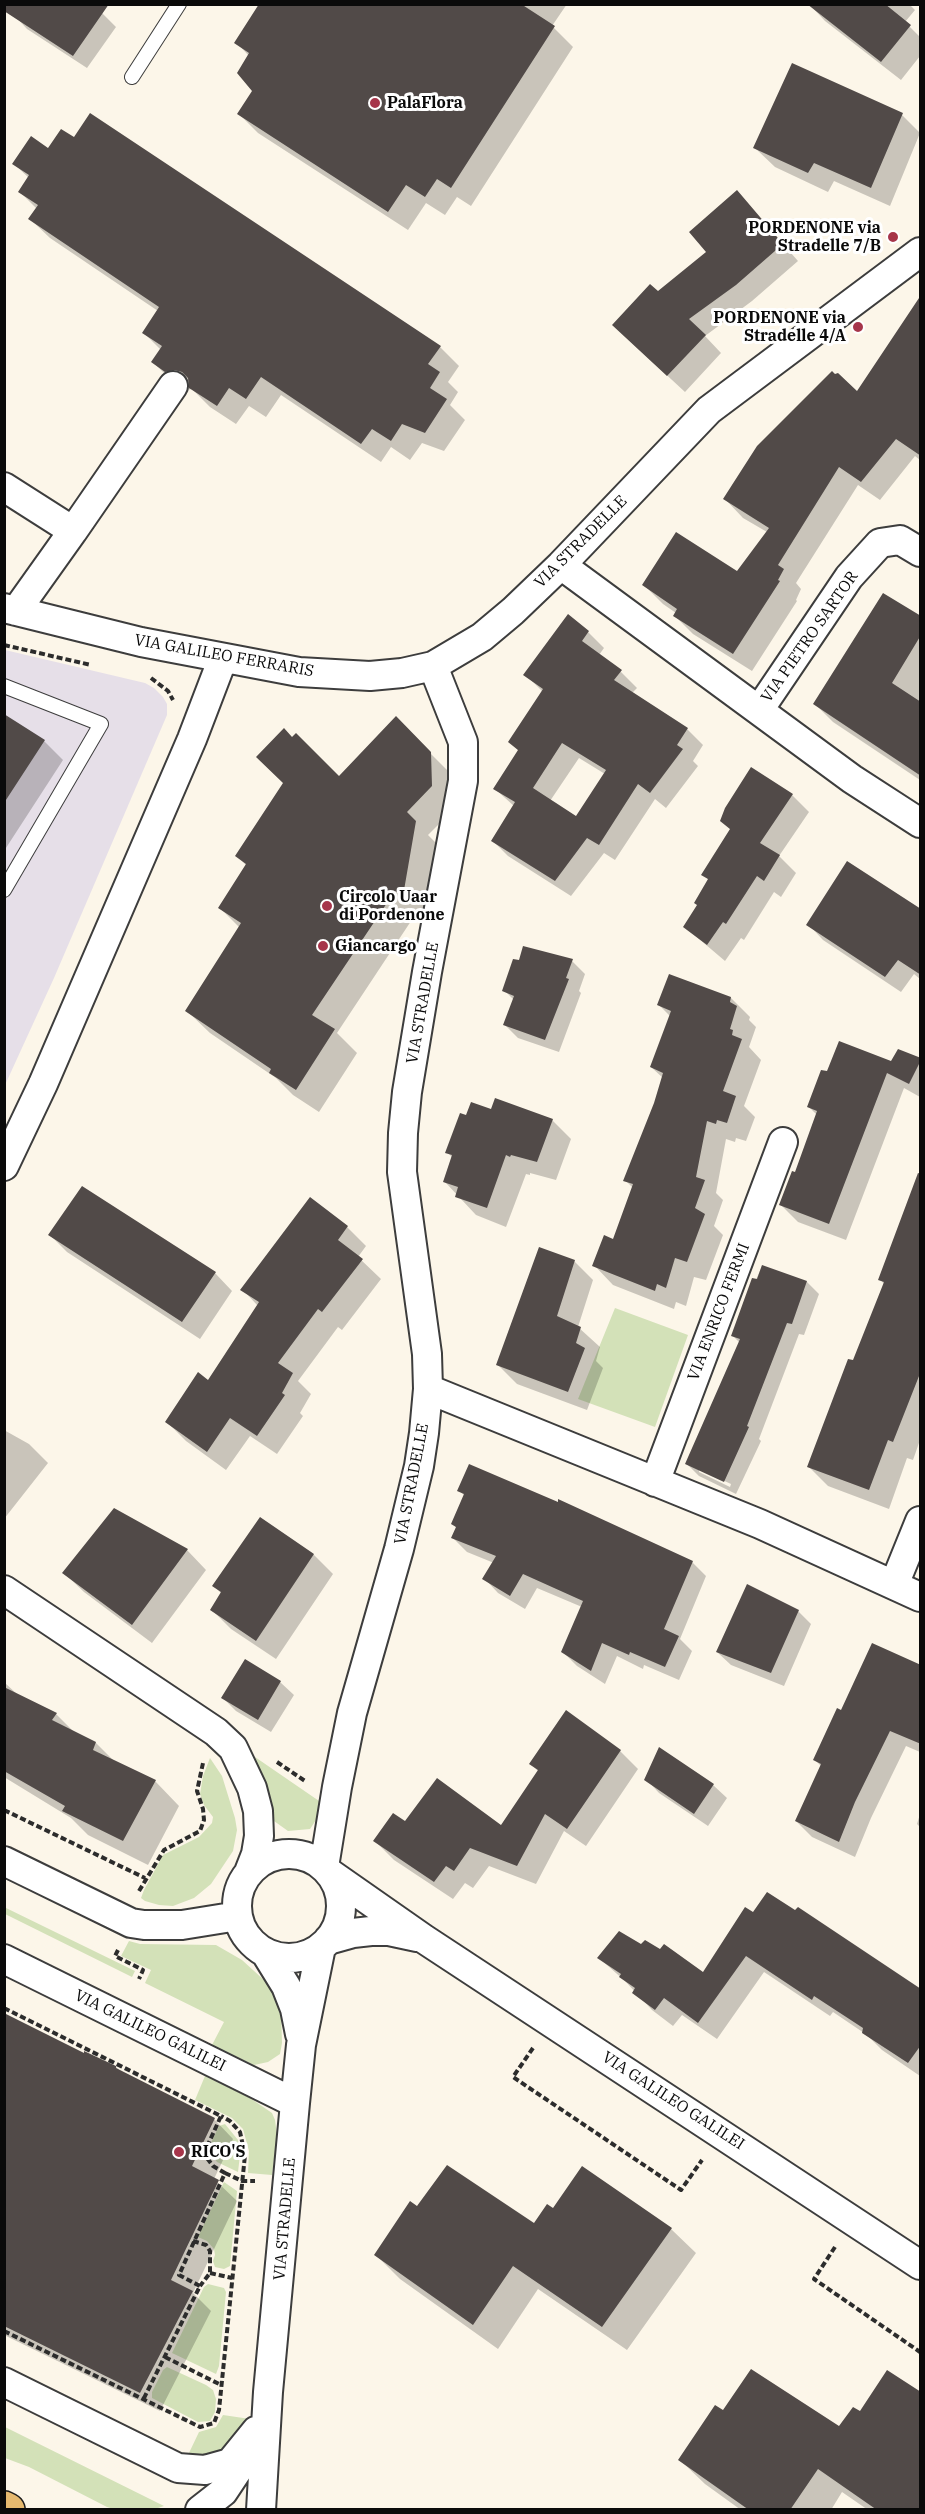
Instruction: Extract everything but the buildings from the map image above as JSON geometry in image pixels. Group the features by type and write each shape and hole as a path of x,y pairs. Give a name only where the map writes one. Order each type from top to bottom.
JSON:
{"street":[{"name":"VIA STRADELLE","path":"328,1870 337,1788 352,1713 399,1549 419,1466 428,1389 427,1354 402,1172 403,1133 407,1092 427,972 463,781 463,742 433,666 482,637 561,565 709,410 921,252"},
{"name":"VIA GALILEO FERRARIS","path":"173,386 73,531 10,609 141,642 299,672 334,675 402,673 433,666"},
{"path":"4,487 73,531"},
{"name":"VIA PIETRO SARTOR","path":"759,711 849,577 880,543 900,540 921,552"},
{"name":"VIA PIETRO SARTOR","path":"561,565 852,779 921,823"},
{"path":"4,1166 43,1084 192,739 223,658"},
{"name":"VIA ENRICO FERMI","path":"655,1482 783,1142"},
{"path":"428,1389 760,1524 921,1598"},
{"path":"894,1585 921,1521"},
{"path":"4,1590 216,1732 233,1748 252,1788 258,1811 259,1836 256,1854 240,1886 237,1901 238,1916 243,1931 252,1943 264,1952 279,1957 293,1958 308,1954 324,1943 340,1917 341,1902 338,1887 328,1870 308,1857 292,1854 276,1855 261,1861 249,1872"},
{"path":"4,1861 131,1923 182,1925 238,1916"},
{"name":"VIA GALILEO GALILEI","path":"328,1870 424,1939 921,2265"},
{"name":"VIA GALILEO GALILEI","path":"324,1943 352,1933 371,1931 389,1931 424,1939"},
{"name":"VIA STRADELLE","path":"261,2510 268,2392 301,2045 324,1943"},
{"name":"VIA STRADELLE","path":"264,1952 286,1986 298,2021 301,2045"},
{"name":"VIA GALILEO GALILEI","path":"4,1959 295,2103"},
{"path":"4,2382 178,2468 205,2470 230,2463 256,2431"},
{"name":"VIA STRADELLE","path":"200,2510 223,2492 243,2462 256,2431 268,2392"}],"lane":[{"path":"132,77 179,4"},
{"path":"4,686 101,724 4,890"}],"path":[{"path":"4,645 97,666"},
{"path":"143,675 168,691 175,707"},
{"path":"138,1899 145,1878 164,1850 200,1831 204,1820 197,1791 200,1770 206,1757"},
{"path":"272,1758 306,1781 312,1782"},
{"path":"4,1810 145,1878"},
{"path":"119,1947 115,1956 143,1970 139,1979"},
{"path":"4,2008 102,2054 230,2121 240,2132 245,2155 218,2417 214,2423 200,2427 4,2331"},
{"path":"525,2040 534,2047 513,2077 681,2190 703,2158 712,2164"},
{"path":"221,2116 206,2149 207,2158 213,2166 242,2181 264,2182"},
{"path":"200,2286 178,2275 225,2173"},
{"path":"828,2239 837,2245 814,2279 921,2352"},
{"path":"143,2400 200,2286 210,2273 209,2247 193,2241"},
{"path":"210,2273 232,2278"},
{"path":"165,2357 221,2385"}],"shaded area":[{"path":"5,650 145,683 163,697 167,704 167,715 54,978 5,1085"}],"green space":[{"path":"615,1308 688,1335 655,1427 578,1399"},
{"path":"255,1757 322,1803 318,1817 310,1829 288,1831 274,1821"},
{"path":"210,1758 222,1776 235,1818 237,1830 233,1851 211,1884 194,1898 173,1906 145,1901 141,1898 144,1890 163,1855 199,1837 212,1823 213,1817 204,1805 200,1794 203,1776"},
{"path":"4,1907 135,1971 132,1977 5,1914"},
{"path":"129,1941 140,1944 216,1945 242,1960 265,1981 281,2009 280,2054 268,2062 254,2065 212,2045 224,2022 145,1983 151,1970 121,1956"},
{"path":"205,2076 250,2098 272,2113 277,2135 272,2175 248,2173 249,2151 243,2129 232,2118 195,2100"},
{"path":"225,2124 238,2140 240,2155 238,2172 217,2162 210,2153 211,2143 219,2126"},
{"path":"224,2182 237,2191 230,2266 224,2269 215,2267 214,2249 207,2241 198,2237"},
{"path":"208,2284 224,2288 226,2292 219,2366 216,2374 172,2353 204,2287"},
{"path":"167,2367 213,2390 216,2399 215,2412 210,2421 198,2422 152,2398 152,2392 163,2370"},
{"path":"223,2415 250,2419 232,2445 210,2457 188,2455 199,2432 216,2427"},
{"path":"4,2427 164,2506 152,2510 117,2510 107,2507 29,2467 5,2458"}],"place":[{"name":"PalaFlora","path":"375,103"},
{"name":"PORDENONE via Stradelle 7/B","path":"893,237"},
{"name":"PORDENONE via Stradelle 4/A","path":"858,327"},
{"name":"Circolo Uaar di Pordenone","path":"327,906"},
{"name":"Giancargo","path":"323,946"},
{"name":"RICO'S","path":"179,2152"}]}
